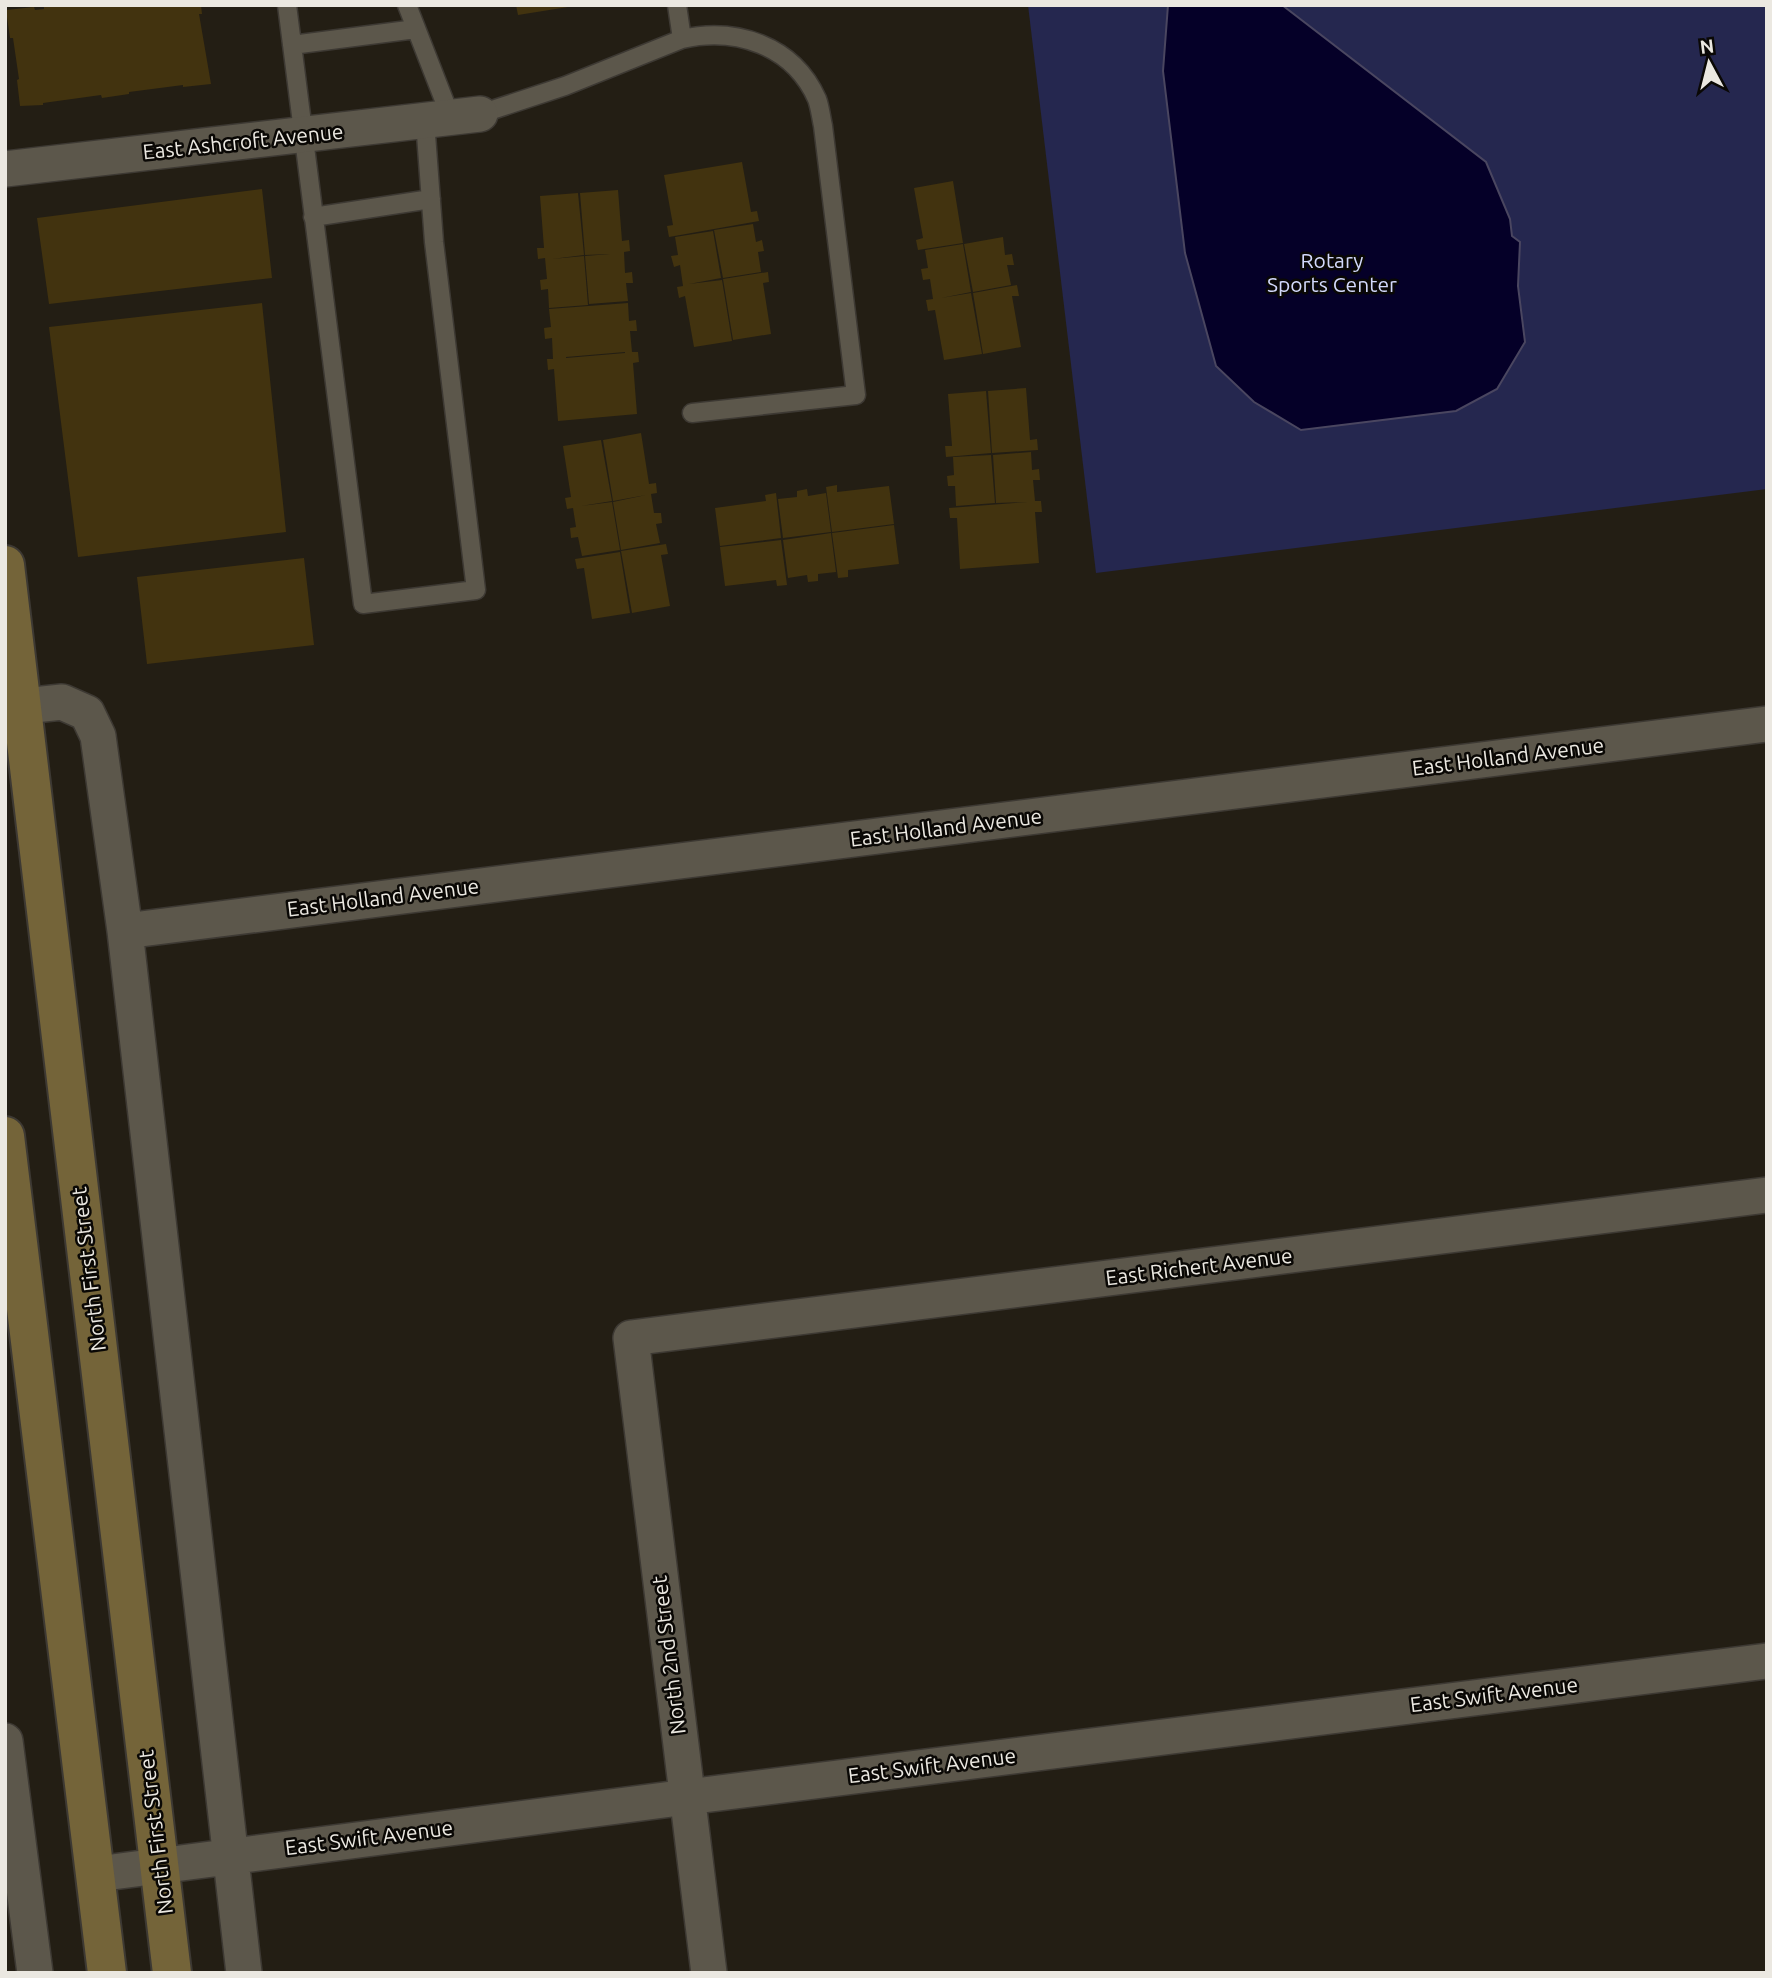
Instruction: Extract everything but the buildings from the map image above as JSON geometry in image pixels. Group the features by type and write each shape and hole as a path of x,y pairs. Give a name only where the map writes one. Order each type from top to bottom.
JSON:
{"main road":[{"name":"North First Street","path":"5,565 14,707 172,1973"},
{"path":"5,1136 107,1973"}],"street":[{"name":"East Ashcroft Avenue","path":"5,169 452,118"},
{"path":"14,707 61,702 87,713 97,736 125,931 244,1973"},
{"name":"East Holland Avenue","path":"125,931 1767,724"},
{"name":"East Richert Avenue","path":"631,1338 1767,1195"},
{"name":"North 2nd Street","path":"631,1338 709,1973"},
{"name":"East Swift Avenue","path":"97,1874 1767,1661"},
{"path":"5,1741 35,1973"}],"lane":[{"path":"287,5 363,604 476,590 431,199 452,118 407,5"},
{"path":"677,5 682,39"},
{"path":"292,45 416,29"},
{"path":"452,118 565,86 682,39 701,35 726,35 753,41 797,69 817,100 824,126 856,395 692,413"},
{"path":"313,217 431,199"}],"green space":[{"name":"Rotary Sports Center","path":"1028,5 1767,5 1767,489 1096,573"}],"shaded area":[{"path":"1168,5 1282,5 1486,162 1510,219 1512,236 1520,242 1518,286 1525,342 1497,389 1456,411 1301,430 1254,402 1216,366 1185,253 1163,71"}]}
